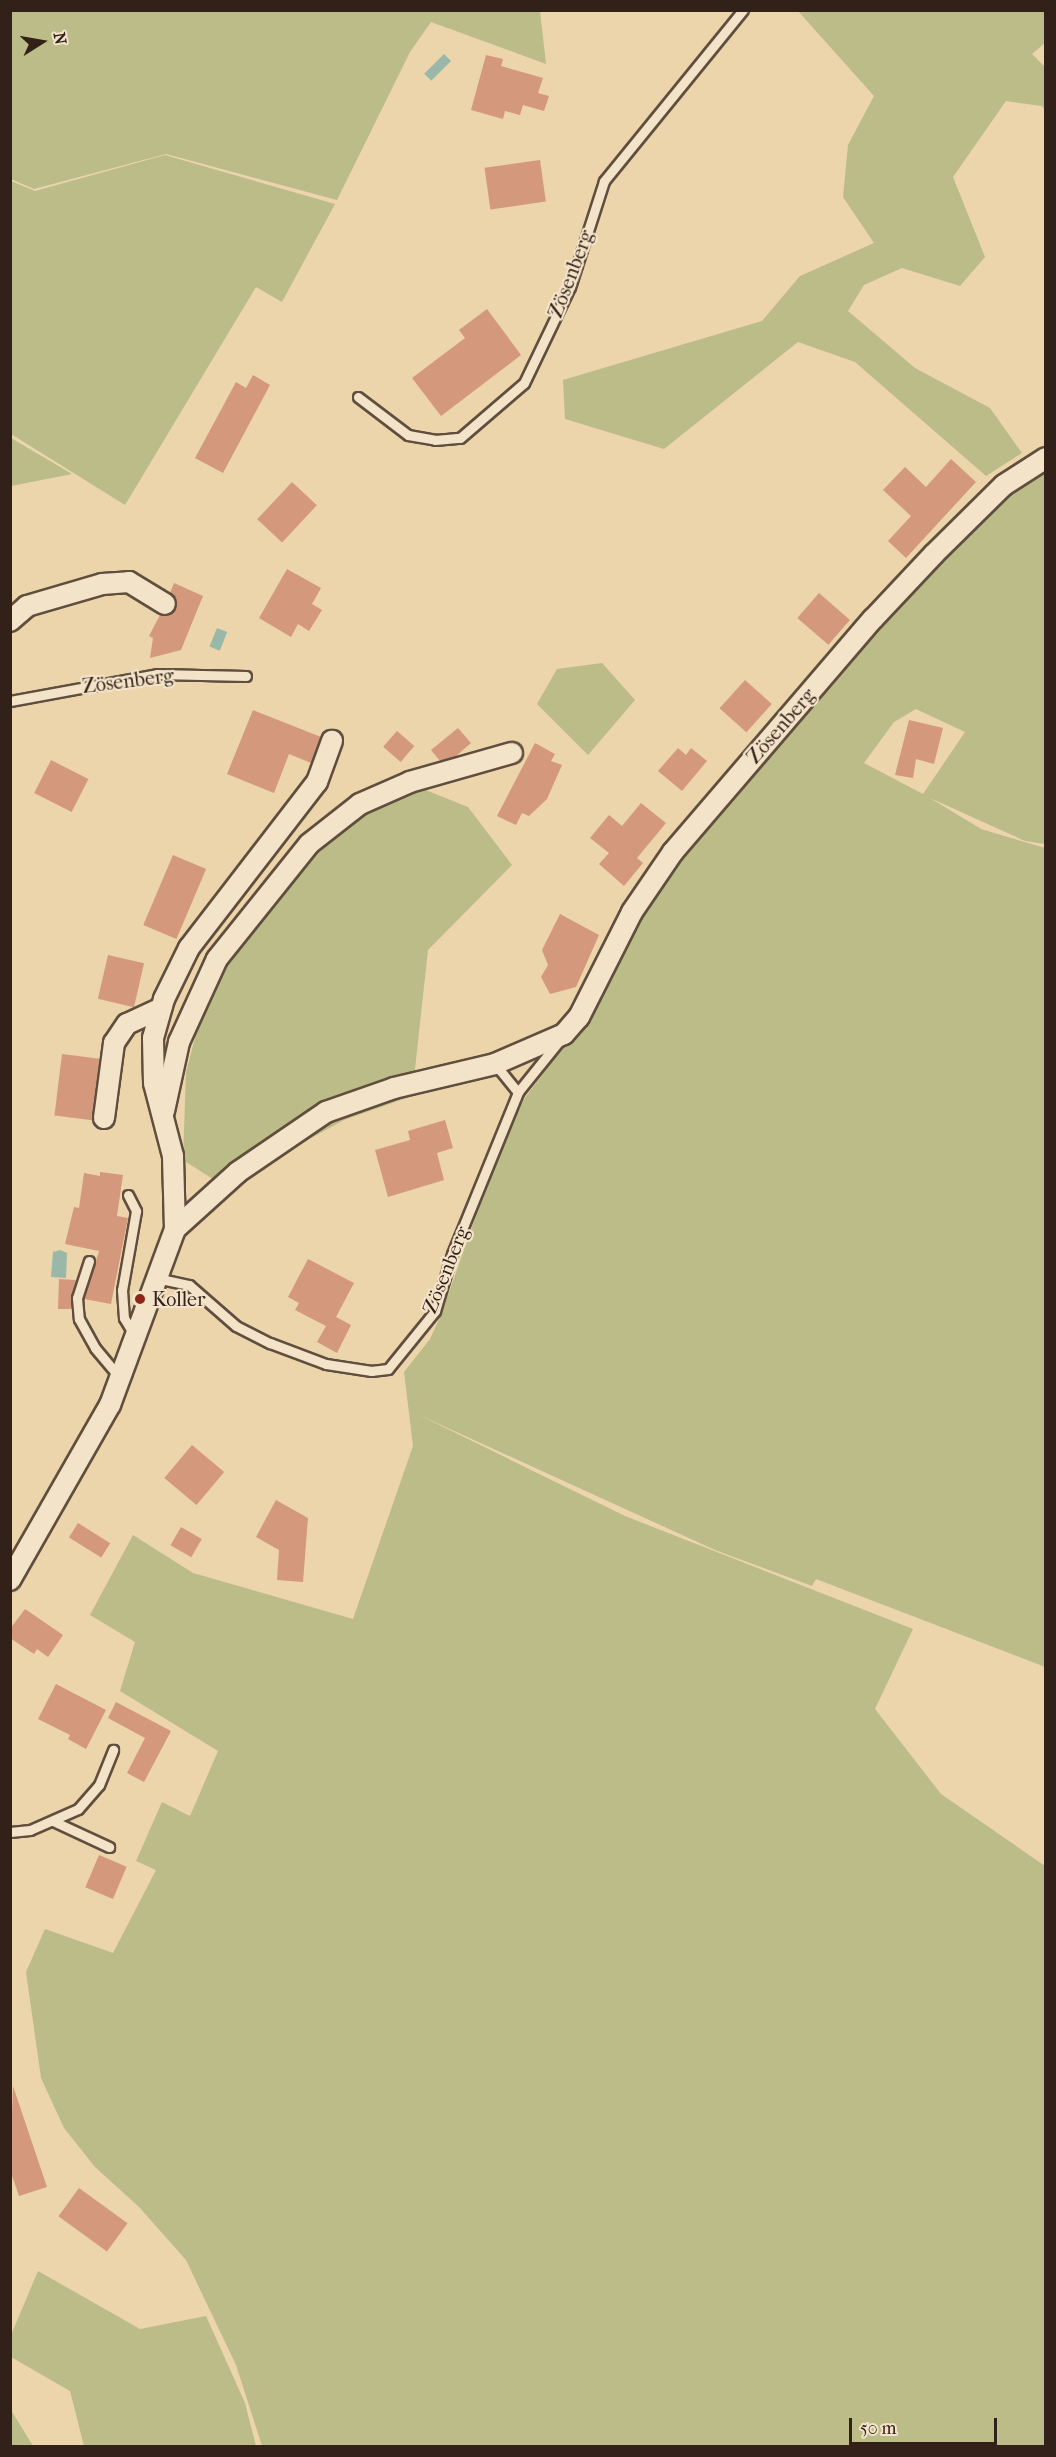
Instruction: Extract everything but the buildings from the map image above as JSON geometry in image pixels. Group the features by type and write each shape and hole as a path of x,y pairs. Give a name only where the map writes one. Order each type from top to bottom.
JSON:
{"street":[{"name":"Zösenberg","path":"564,1034 588,1000 632,912 673,852 873,619 934,554 1004,485 1046,458"},
{"path":"10,621 27,606 102,584 129,582 165,604"},
{"path":"10,1580 110,1405 175,1229 173,1156 154,1083 153,1038 161,1008 189,948 317,782 332,741"},
{"path":"163,1116 179,1042 217,958 309,844 360,804 410,782 512,753"},
{"path":"104,1118 114,1043 127,1024 161,1008"},
{"path":"175,1229 238,1172 326,1112 394,1088 495,1064 564,1034"}],"lane":[{"name":"Zösenberg","path":"358,397 408,435 435,440 460,438 524,383 570,286 604,181 743,10"},
{"name":"Zösenberg","path":"10,701 157,674 246,676"},
{"name":"Zösenberg","path":"155,1278 189,1285 236,1326 270,1343 327,1364 371,1371 388,1369 435,1311 452,1254 518,1092 564,1034"},
{"path":"495,1064 518,1092"},
{"path":"128,1195 136,1211 122,1290 124,1318 135,1336"},
{"path":"89,1261 77,1298 79,1319 95,1348 120,1378"},
{"path":"10,1832 53,1821 78,1809 99,1785 112,1750"},
{"path":"53,1821 109,1847"}],"green space":[{"path":"11,10 540,11 546,64 431,22 410,52 337,200 166,154 34,189 11,179"},
{"path":"798,11 1045,11 1045,43 1032,54 1045,67 1045,110 1042,106 1006,101 953,177 985,257 960,286 902,268 864,285 848,311 915,368 990,408 1022,453 986,476 855,362 798,342 664,449 565,419 563,380 762,321 800,276 874,243 843,197 848,145 874,96"},
{"path":"165,155 335,204 282,302 256,287 125,505 11,434 11,181 35,191"},
{"path":"11,438 72,474 11,486"},
{"path":"1045,466 1045,844 1025,841 930,798 981,829 1045,848 1045,1667 816,1579 812,1586 715,1550 417,1414 625,1516 913,1629 875,1709 941,1794 1045,1866 1045,2446 262,2446 236,2365 186,2260 139,2207 95,2167 64,2128 41,2078 26,1972 45,1929 113,1953 156,1870 136,1861 162,1802 190,1816 218,1751 120,1691 135,1642 90,1615 133,1535 193,1573 353,1619 413,1446 404,1372 430,1339 441,1315 490,1176 524,1099 569,1040 701,819 741,791 731,796 849,658 1004,499 1002,495","holes":["916,709 965,732 923,794 864,763 894,722"]},
{"path":"602,663 635,700 588,755 537,704 557,669"},
{"path":"418,787 468,807 512,865 428,950 412,1096 344,1120 273,1159 232,1191 183,1160 186,1072 199,1023 225,967 296,866 344,823"},
{"path":"38,2271 140,2329 206,2316 245,2403 256,2446 84,2446 70,2391 11,2357 11,2335"},
{"path":"11,2410 33,2446 11,2446"}],"shaded area":[{"path":"444,54 451,61 431,81 424,74"},
{"path":"217,628 227,632 220,651 210,647"},
{"path":"60,1250 67,1253 66,1278 51,1277 53,1252"}],"place":[{"name":"Koller","path":"140,1299"}]}
